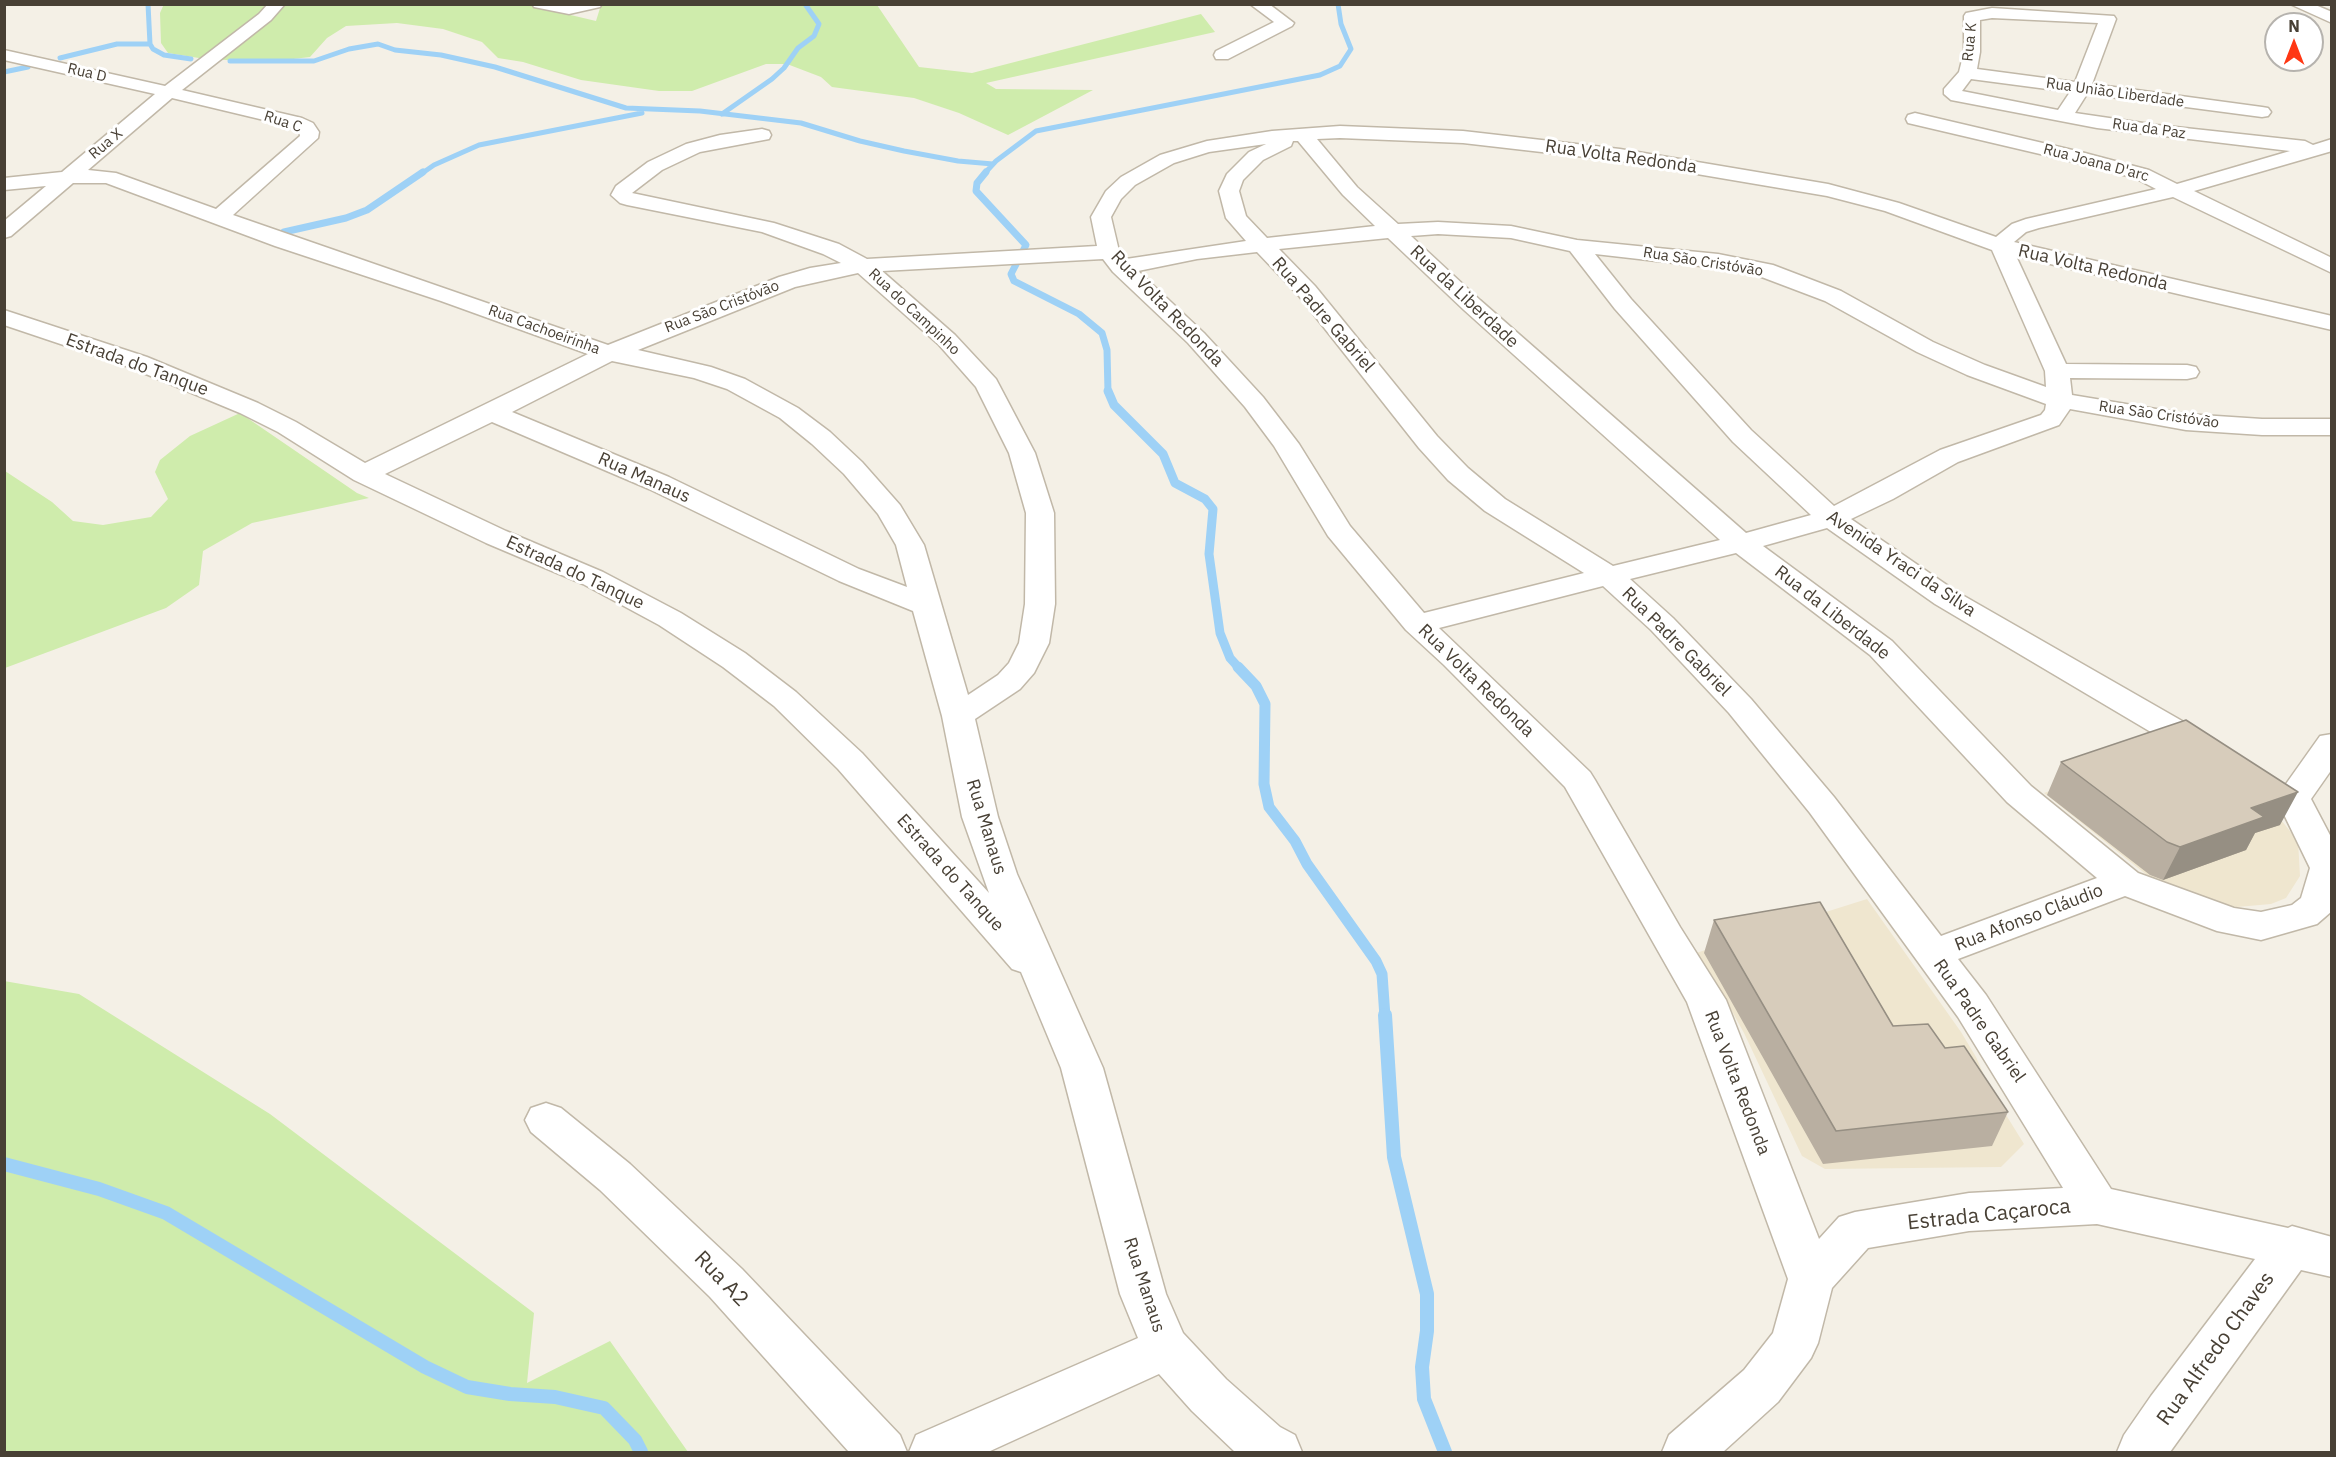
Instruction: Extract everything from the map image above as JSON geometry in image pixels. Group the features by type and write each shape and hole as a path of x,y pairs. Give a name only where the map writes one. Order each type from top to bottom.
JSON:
{"street":[{"name":"Rua X","path":"4,232 168,92 277,4"},
{"path":"540,4 569,9 593,5"},
{"path":"1222,55 1286,23 1258,4"},
{"path":"2298,4 2331,18"},
{"name":"Rua K","path":"1968,99 1952,92 1967,73 1973,41 1972,16 1984,13 2108,19 2082,88"},
{"name":"Rua D","path":"4,55 168,92"},
{"name":"Rua União Liberdade","path":"1967,73 2262,112"},
{"path":"2063,116 2082,88"},
{"name":"Rua C","path":"168,92 295,122 310,132 309,138 219,217"},
{"name":"Rua da Paz","path":"1968,99 2157,131 2328,148"},
{"name":"Rua Joana D'arc","path":"1915,119 2125,168 2160,181 2331,267"},
{"name":"Rua Volta Redonda","path":"1811,1279 1706,1000 1667,937 1578,780 1455,658 1417,624 1367,567 1338,530 1303,469 1254,402 1196,338 1115,260 1102,228 1101,217 1105,207 1113,195 1142,172 1167,159 1207,147 1272,136 1369,132 1463,136 1620,155 1785,181 1861,198 2001,246 2331,323"},
{"name":"Rua do Campinho","path":"762,135 720,141 693,148 655,166 623,190 621,195 627,199 767,227 831,249 863,266 947,340 987,384 1022,453 1040,513 1041,576 1034,643 1023,666 1009,682 958,716"},
{"name":"Rua da Liberdade","path":"1303,135 1350,191 1541,368 1742,543 1881,648 2019,794 2125,882 2230,921 2261,926 2304,915 2316,906 2323,890 2328,868 2283,792 2331,744"},
{"name":"Rua Padre Gabriel","path":"1303,135 1256,156 1234,178 1229,191 1236,218 1307,291 1428,442 1458,474 1495,505 1529,528 1609,576 1662,624 1740,706 1822,805 1972,1006 2097,1205"},
{"path":"1417,624 1742,543 1831,518 1883,493 1949,456 2050,420 2057,412 2060,400 2057,371 2001,246 2006,237 2019,228 2033,223 2177,190 2328,148"},
{"name":"Rua Cachoeirinha","path":"4,184 67,177 109,177 283,241 449,296 577,344 609,353 672,364 736,384 789,413 813,431 866,482 890,511 910,545 926,605"},
{"name":"Rua São Cristóvão","path":"364,474 492,413 609,353 786,282 810,275 863,266 1115,260 1392,231 1489,230 1577,246 1700,259 1765,270 1840,300 1925,347 1976,370 2060,400 2186,422 2262,427 2331,427"},
{"name":"Avenida Yraci da Silva","path":"1577,246 1623,304 1742,436 1831,518 1946,598 2232,764"},
{"name":"Estrada do Tanque","path":"4,317 138,362 249,408 287,427 364,474 496,537 593,578 670,619 742,666 785,699 850,761 1043,978"},
{"path":"2057,371 2187,372"},
{"name":"Rua Manaus","path":"492,413 659,483 849,574 926,605 958,716 984,826 999,874 1083,1068 1143,1294 1166,1348 1209,1395 1262,1444 1276,1452"},
{"name":"Rua Afonso Cláudio","path":"1933,954 2125,882"},
{"name":"Rua A2","path":"546,1120 615,1177 726,1283 882,1452"},
{"name":"Estrada Caçaroca","path":"1687,1452 1761,1386 1794,1343 1811,1279 1855,1231 1969,1212 2097,1205 2318,1248"},
{"name":"Rua Alfredo Chaves","path":"2142,1452 2168,1412 2318,1248"},
{"path":"934,1452 1166,1348"}],"shaded area":[{"path":"2170,749 2281,820 2298,841 2300,876 2286,898 2271,904 2237,907 2219,905 2167,891 2044,793"},
{"path":"1867,899 1961,1032 1976,1057 1990,1089 2024,1144 2001,1167 1825,1169 1802,1156 1744,1033 1713,977 1696,953"}],"green space":[{"path":"164,4 524,4 596,21 601,5 877,5 919,67 972,73 1201,14 1215,32 986,83 996,89 1093,90 1008,135 959,113 914,98 832,87 821,77 787,64 766,64 692,91 659,91 581,80 523,62 498,58 482,42 443,29 397,23 346,26 327,38 310,57 268,62 205,59 168,53 161,43 160,13"},
{"path":"240,413 357,493 369,498 252,523 203,551 199,585 166,608 5,668 5,471 52,502 73,521 103,525 151,517 168,499 155,472 160,460 190,436"},
{"path":"4,981 79,994 270,1114 534,1313 527,1383 610,1341 688,1452 5,1452"}],"building":[{"path":"2186,720 2298,792 2251,808 2264,817 2180,847 2167,842 2061,762"},
{"path":"1820,902 1893,1026 1928,1024 1945,1048 1964,1046 2008,1112 1836,1131 1714,920"}],"waterway":[{"path":"148,4 150,44"},
{"path":"722,114 772,79 784,68 798,48 814,36 819,24 805,4"},
{"path":"984,174 996,161 1036,131 1320,75 1340,66 1351,49 1341,24 1338,4"},
{"path":"60,58 117,44 150,44"},
{"path":"150,44 153,49 164,55 191,59"},
{"path":"230,61 314,61 349,49 378,44 395,50 441,55 495,67 626,108 722,114"},
{"path":"4,72 28,67"},
{"path":"421,174 434,165 479,145 642,113"},
{"path":"722,114 801,123 860,141 904,151 958,161 993,164"},
{"path":"284,232 346,218 367,210 423,172"},
{"path":"986,172 977,183 976,191 1026,245 1011,274 1014,281 1079,314 1102,333 1107,350 1108,392"},
{"path":"1108,391 1114,405 1163,454 1175,483 1205,499 1213,509 1209,554 1220,633 1230,658 1239,668"},
{"path":"1238,667 1256,686 1265,704 1264,784 1269,807 1295,841 1307,864 1376,961 1382,974 1385,1017"},
{"path":"1385,1015 1394,1157 1427,1294 1427,1331 1422,1367 1424,1399 1445,1452"},
{"path":"4,1164 99,1189 166,1213 425,1367 467,1387 510,1394 555,1397 604,1408 635,1440 641,1452"}]}
